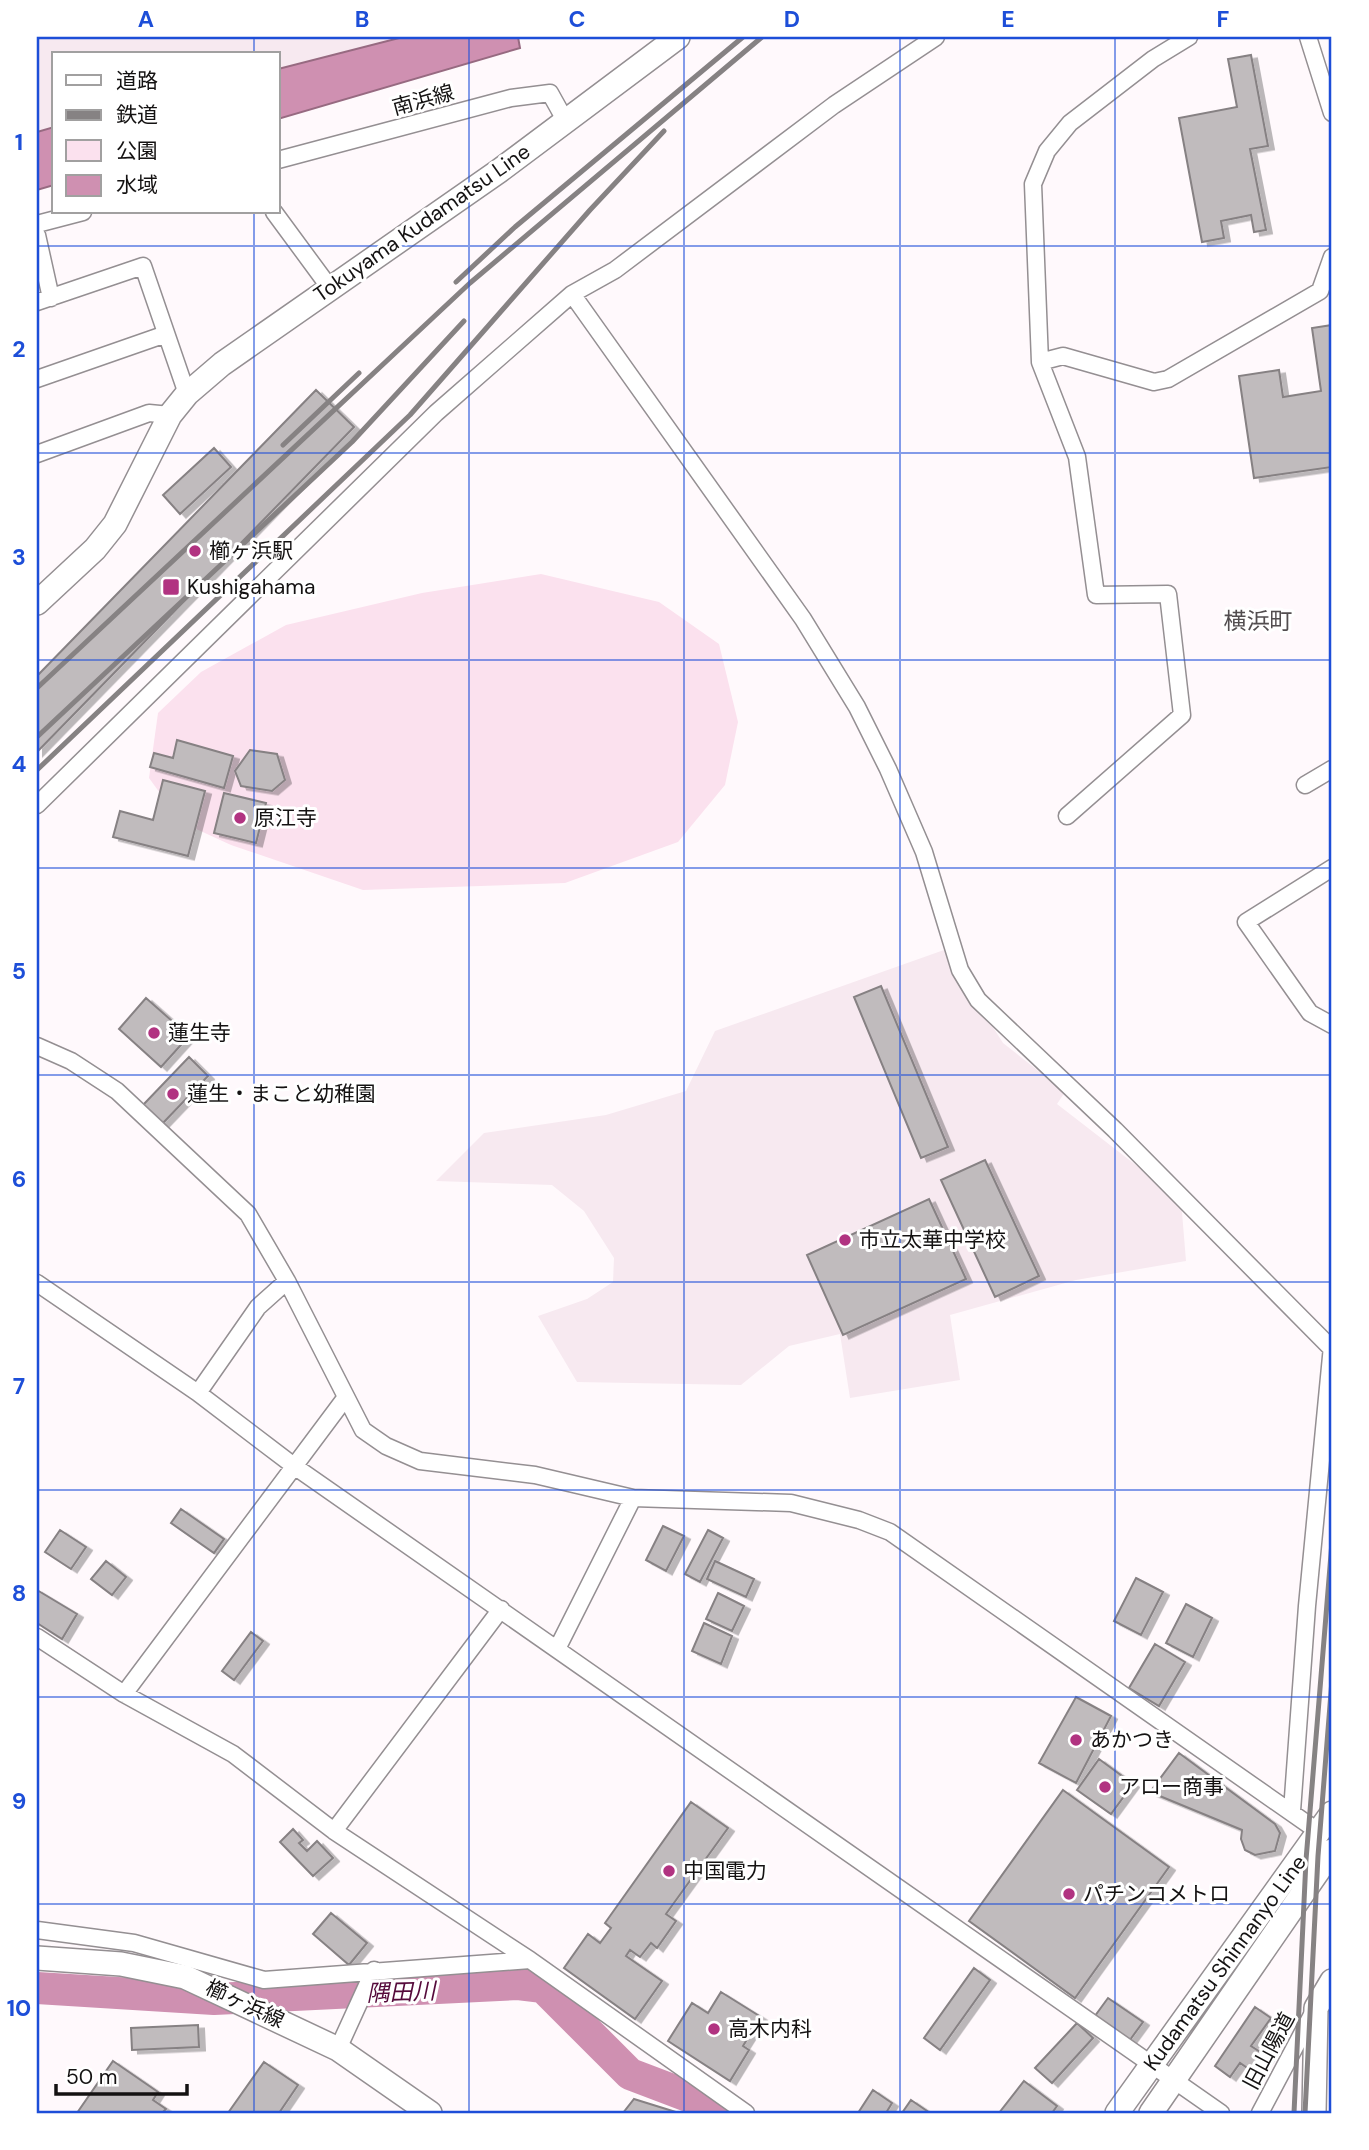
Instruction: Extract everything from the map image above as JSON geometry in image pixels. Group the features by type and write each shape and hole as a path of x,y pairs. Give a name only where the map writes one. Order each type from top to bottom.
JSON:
{"main road":[{"name":"Tokuyama Kudamatsu Line","path":"37,603 95,549 115,524 170,415 187,394 222,364 499,171 678,37"},
{"name":"Kudamatsu Shinnanyo Line","path":"1117,2113 1329,1835"},
{"name":"Kudamatsu Shinnanyo Line","path":"1151,2113 1329,1835"},
{"name":"櫛ヶ浜線","path":"37,1958 121,1964 185,1977 338,2049 430,2113"},
{"path":"1314,2113 1316,2008 1332,1981"}],"street":[{"path":"37,806 436,413 572,294 615,270 834,105 936,37"},
{"path":"1067,816 1182,715 1168,593 1096,595 1077,457 1040,362 1033,184 1047,150 1070,123 1153,59 1188,37"},
{"path":"1308,37 1332,113"},
{"name":"南浜線","path":"280,159 511,98 550,93 565,120"},
{"path":"37,224 75,214"},
{"path":"275,214 330,288"},
{"path":"37,235 44,300 143,266 187,394"},
{"path":"1040,362 1063,356 1154,382 1168,379 1320,291 1332,257"},
{"path":"572,294 803,620 857,707 888,769 924,852 956,959 978,1000 1115,1130 1332,1348 1307,1606 1292,1811"},
{"path":"37,379 166,334"},
{"path":"37,454 149,413 170,415"},
{"path":"1305,785 1332,769"},
{"path":"1332,868 1246,922 1310,1013 1332,1025"},
{"path":"37,1045 71,1060 117,1091 248,1214 287,1281 363,1430 386,1446 420,1461 534,1475 634,1498 791,1503 859,1520 890,1532 1329,1835"},
{"path":"198,1393 258,1307 287,1281"},
{"path":"37,1283 198,1393 294,1466 1173,2082 1222,2113"},
{"path":"124,1693 346,1397"},
{"path":"557,1649 634,1498"},
{"path":"334,1831 501,1609"},
{"path":"37,1637 124,1693 233,1754 334,1831 530,1960 746,2113"},
{"path":"37,1930 134,1943 264,1980 530,1960"},
{"path":"338,2049 374,1970"},
{"name":"旧山陽道","path":"1260,2113 1316,2008"}],"shaded area":[{"path":"37,37 403,37 280,68 280,52 52,52 52,128 37,132"},
{"path":"944,950 1003,1043 1065,1092 1057,1104 1181,1200 1186,1261 1076,1280 950,1315 960,1380 850,1398 840,1334 789,1346 741,1385 577,1382 538,1316 587,1299 613,1282 614,1258 584,1211 552,1185 436,1181 484,1133 606,1115 686,1091 715,1031"}],"green space":[{"path":"541,574 659,602 719,644 738,722 725,785 678,842 565,883 363,890 231,845 181,822 149,778 158,713 201,672 286,625 422,593"}],"water":[{"path":"403,37 518,37 520,48 280,118 280,68"},
{"path":"52,128 52,186 37,190 37,132"}],"building":[{"path":"1251,55 1268,146 1250,149 1266,230 1254,232 1251,215 1221,221 1224,238 1202,242 1179,118 1237,107 1228,59"},
{"path":"1332,325 1332,467 1254,478 1239,376 1279,370 1283,397 1321,391 1312,328"},
{"name":"櫛ヶ浜駅","path":"316,390 354,427 37,752 37,676"},
{"path":"214,448 231,467 180,514 163,495"},
{"path":"177,740 233,756 224,788 150,767 154,753 173,758"},
{"path":"250,750 277,754 285,780 272,791 241,786 235,771"},
{"path":"163,780 205,791 188,856 113,837 120,811 153,820"},
{"name":"原江寺","path":"224,793 266,803 256,843 214,833"},
{"path":"881,986 948,1147 921,1158 854,997"},
{"name":"蓮生寺","path":"146,998 189,1036 161,1067 119,1029"},
{"path":"189,1057 208,1076 163,1123 143,1105"},
{"path":"985,1160 1039,1276 995,1297 941,1180"},
{"path":"929,1199 966,1279 843,1335 807,1255"},
{"path":"181,1509 224,1539 214,1553 171,1523"},
{"path":"663,1526 684,1536 666,1571 646,1560"},
{"path":"60,1530 86,1547 71,1569 45,1552"},
{"path":"708,1530 723,1538 700,1582 685,1574"},
{"path":"106,1561 126,1577 112,1595 91,1579"},
{"path":"715,1561 754,1579 746,1597 707,1579"},
{"path":"1136,1578 1163,1592 1141,1635 1114,1621"},
{"path":"37,1590 77,1614 62,1639 37,1623"},
{"path":"718,1593 744,1606 732,1631 706,1619"},
{"path":"1186,1604 1212,1618 1193,1657 1166,1643"},
{"path":"704,1623 732,1636 721,1664 692,1651"},
{"path":"251,1632 263,1641 234,1680 222,1671"},
{"path":"1155,1644 1185,1662 1159,1706 1129,1688"},
{"name":"あかつき","path":"1076,1697 1111,1716 1076,1783 1039,1763"},
{"path":"1179,1753 1275,1824 1280,1833 1275,1851 1255,1855 1245,1850 1241,1839 1242,1830 1150,1792"},
{"name":"アロー商事","path":"1099,1759 1133,1784 1111,1814 1077,1790"},
{"name":"パチンコメトロ","path":"1063,1790 1169,1867 1075,1998 969,1921"},
{"name":"中国電力","path":"691,1802 728,1828 666,1914 676,1921 657,1948 651,1943 640,1957 630,1950 626,1956 662,1981 635,2019 564,1968 588,1934 600,1943 611,1928 605,1923"},
{"path":"293,1829 303,1840 299,1843 307,1851 317,1841 333,1858 313,1876 280,1842"},
{"path":"331,1913 367,1943 349,1965 313,1934"},
{"path":"974,1968 990,1980 940,2050 924,2038"},
{"name":"高木内科","path":"721,1992 761,2017 743,2046 749,2050 730,2081 668,2041 692,2003 708,2013"},
{"path":"1108,1998 1143,2022 1127,2044 1092,2020"},
{"path":"1255,2007 1271,2018 1251,2046 1268,2057 1256,2074 1240,2063 1230,2077 1215,2066"},
{"path":"1077,2023 1093,2038 1052,2083 1035,2068"},
{"path":"198,2025 199,2047 132,2050 131,2028"},
{"path":"113,2061 158,2092 153,2100 166,2109 162,2113 77,2113"},
{"path":"264,2062 298,2085 279,2113 228,2113"},
{"path":"1024,2081 1057,2106 1052,2113 999,2113"},
{"path":"873,2090 892,2103 886,2113 858,2113"},
{"path":"634,2099 679,2113 623,2113"},
{"path":"911,2100 930,2113 902,2113"}],"waterway":[{"name":"隅田川","path":"37,1988 214,1999 518,1984 543,1987 630,2074 709,2104 721,2113"}],"railway":[{"path":"456,282 515,227 743,37"},
{"path":"37,688 470,283 762,37"},
{"path":"37,770 410,415 590,210 664,131"},
{"path":"37,737 352,442 464,321"},
{"path":"283,445 359,373"},
{"path":"1294,2113 1306,1860 1332,1542"},
{"path":"1305,2113 1318,1856 1332,1680"}],"place":[{"name":"櫛ヶ浜駅","path":"195,551"},
{"name":"Kushigahama","path":"171,587"},
{"name":"原江寺","path":"240,818"},
{"name":"蓮生寺","path":"154,1033"},
{"name":"蓮生・まこと幼稚園","path":"173,1094"},
{"name":"市立太華中学校","path":"845,1240"},
{"name":"あかつき","path":"1076,1740"},
{"name":"アロー商事","path":"1105,1787"},
{"name":"中国電力","path":"669,1871"},
{"name":"パチンコメトロ","path":"1069,1894"},
{"name":"高木内科","path":"714,2029"}],"district":[{"name":"横浜町","path":"1258,621"}]}
